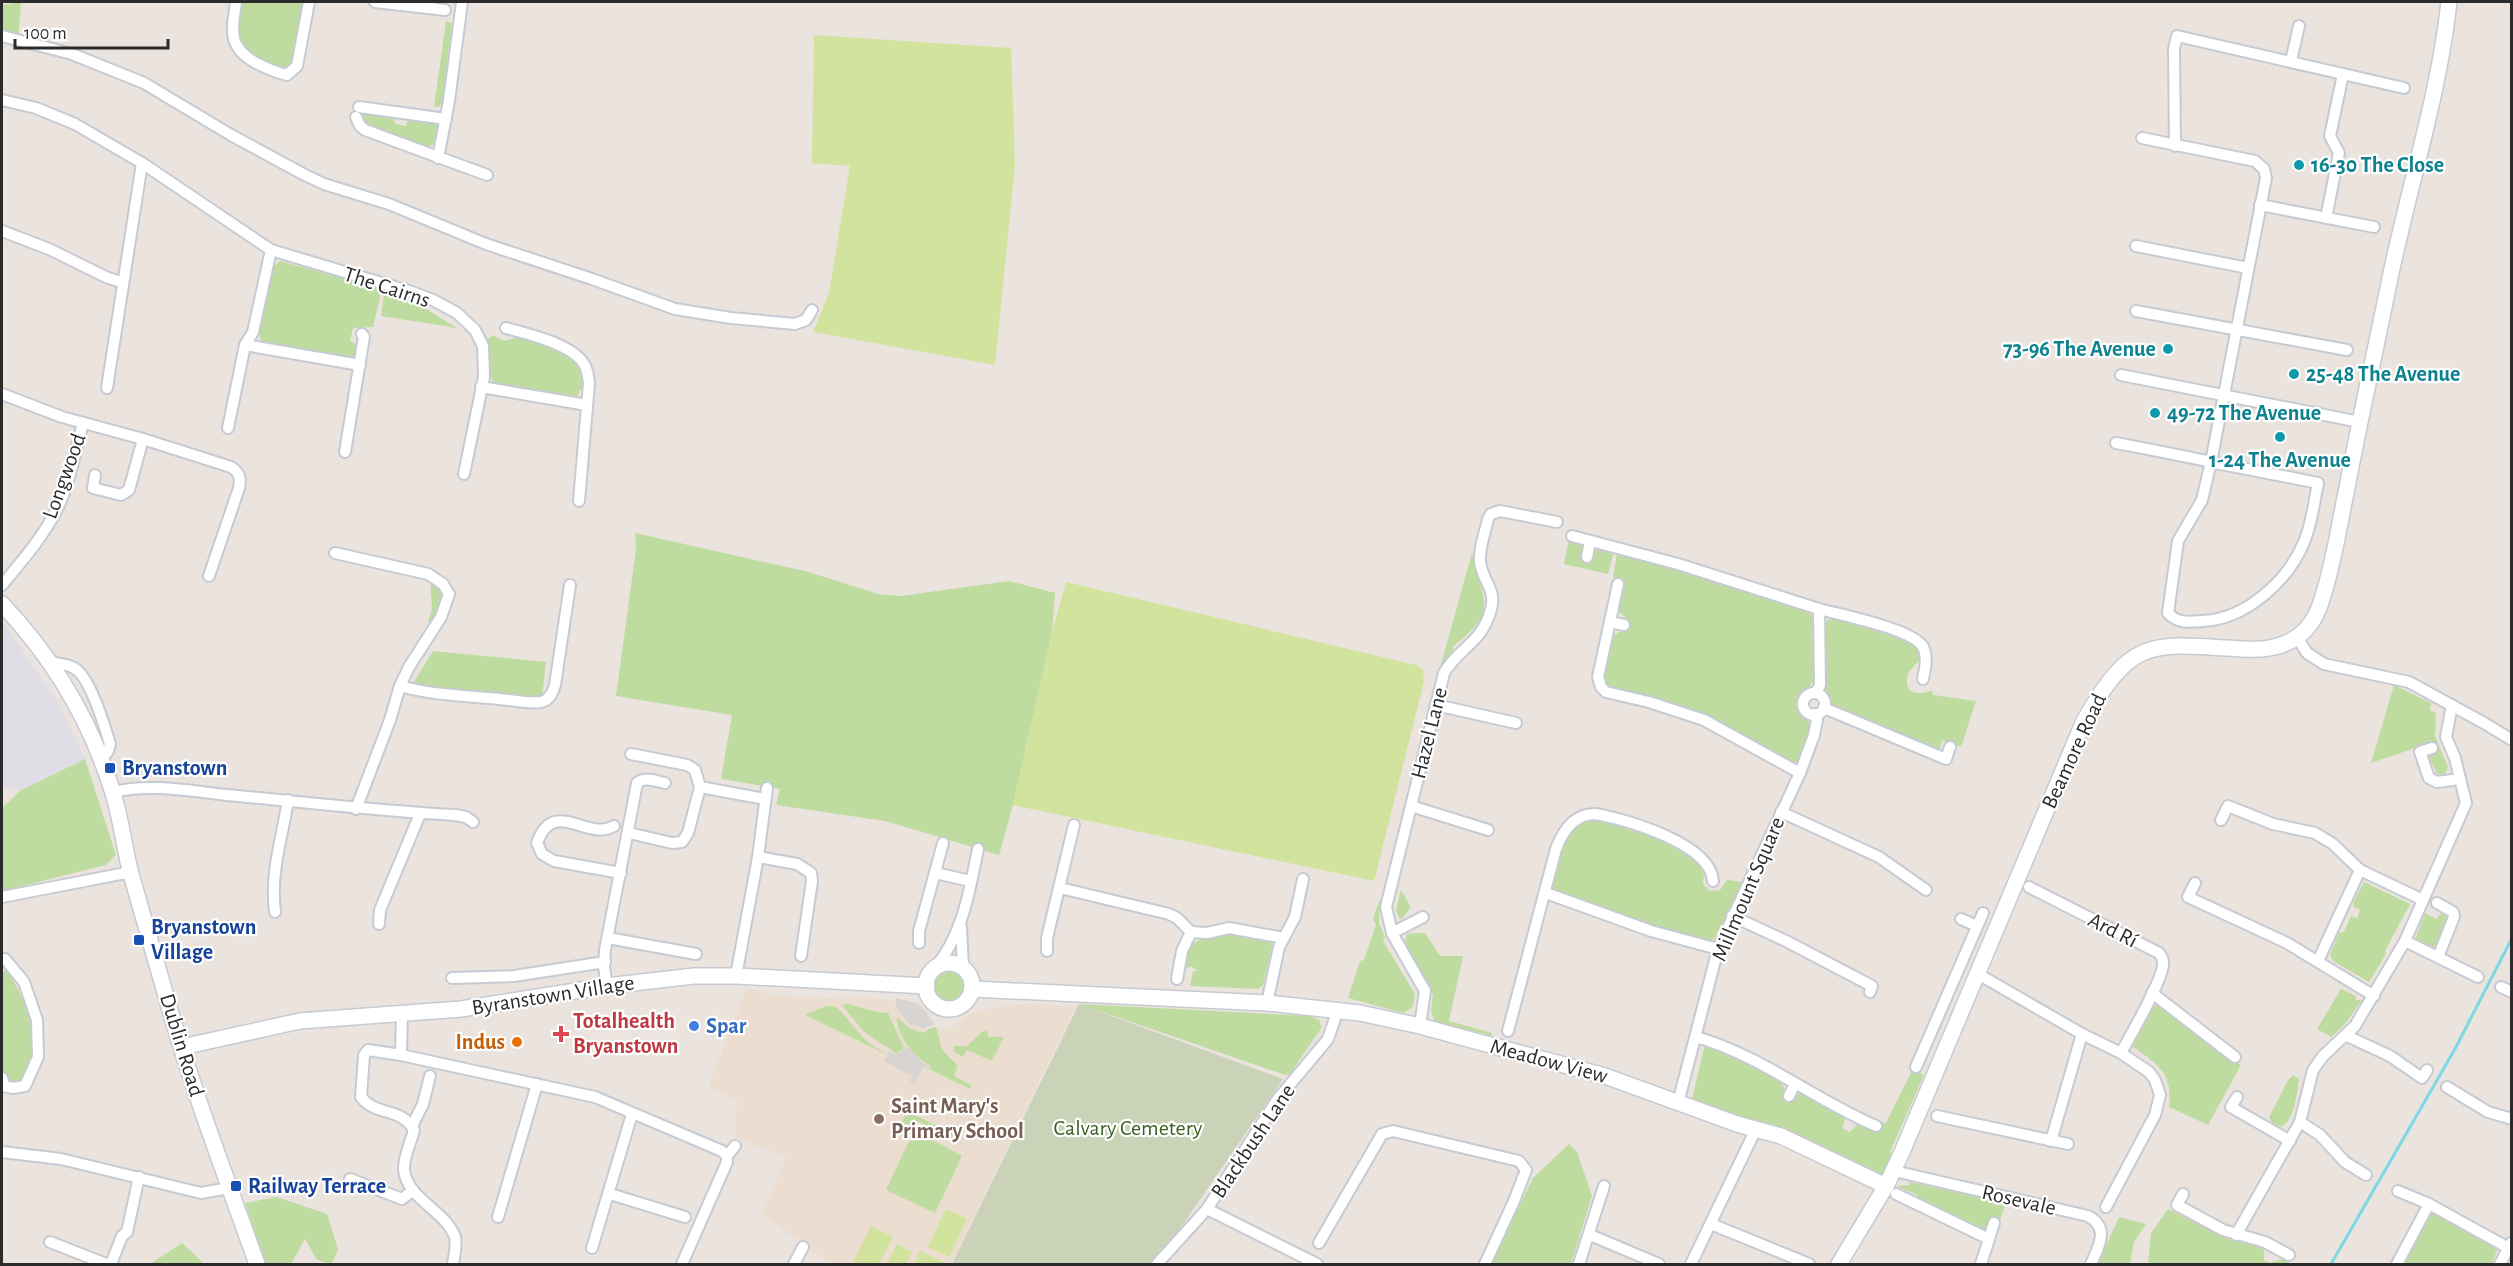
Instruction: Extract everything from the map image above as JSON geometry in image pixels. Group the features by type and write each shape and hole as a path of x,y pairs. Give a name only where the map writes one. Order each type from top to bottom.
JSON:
{"main road":[{"name":"Beamore Road","path":"1839,1264 1891,1190 1894,1171 2084,721 2102,689 2121,666 2156,648 2183,644 2263,650 2272,648 2297,637 2313,620 2322,602 2337,542 2394,261 2437,79 2449,2"},
{"name":"Dublin Road","path":"2,604 51,662 102,759 113,792 131,872 182,1047 256,1264"},
{"path":"948,964 963,968 970,978 972,989 966,1002 954,1009 947,1009 930,999 927,986 934,969 948,964"},
{"name":"Byranstown Village","path":"182,1047 300,1021 461,1009 607,986 694,976 736,976 927,986"},
{"name":"Meadow View","path":"972,989 1267,1003 1420,1026 1584,1070 1756,1129 1802,1146 1891,1190"}],"street":[{"path":"236,2 232,30 233,40 241,54 267,68 287,75 297,66 309,2"},
{"path":"375,2 429,5 445,10"},
{"path":"438,158 446,119 462,2"},
{"path":"2291,61 2298,26"},
{"path":"2,36 72,54 144,82 231,135 324,184 388,204 486,244 592,279 664,306 704,315 795,324 806,320 812,310"},
{"path":"2175,146 2174,49 2177,36 2404,88"},
{"path":"2326,218 2339,153 2330,136 2343,74"},
{"name":"The Cairns","path":"2,100 36,108 75,124 142,162 271,250 335,271 412,292 457,313 475,330 483,346 485,366 464,474"},
{"path":"446,119 357,112 360,126 365,130 487,175"},
{"path":"2116,443 2211,462 2318,483 2304,542 2291,566 2270,589 2229,617 2218,620 2181,622 2168,613 2178,541 2202,500 2211,462 2266,178 2264,169 2255,161 2142,138"},
{"path":"108,388 122,282 142,162"},
{"path":"2260,205 2374,227"},
{"path":"2,231 49,249 108,278 122,282"},
{"path":"2136,246 2248,268"},
{"path":"228,428 245,345 253,332 271,250"},
{"path":"2136,311 2347,350"},
{"path":"506,328 559,345 585,365 589,383 579,501"},
{"path":"345,452 360,365 364,337 362,334"},
{"path":"245,345 360,365"},
{"path":"2121,375 2360,422"},
{"path":"481,387 587,405"},
{"name":"Longwood","path":"2,394 83,423 231,467 240,476 239,488 209,576"},
{"name":"Longwood","path":"2,585 31,551 57,508 69,475 83,423"},
{"name":"Longwood","path":"95,475 93,488 121,495 129,490 143,439"},
{"name":"Hazel Lane","path":"1420,1026 1425,991 1392,933 1386,907 1444,673 1449,662 1483,630 1487,621 1493,595 1480,559 1491,514 1500,511 1557,522"},
{"path":"1572,536 1678,564 1898,632 1921,644 1926,654 1923,679"},
{"path":"1587,557 1590,541"},
{"path":"335,553 428,574 439,580 447,589 448,600 400,686 390,720 356,809"},
{"path":"1618,584 1598,677 1601,687 1606,692 1649,702 1704,720 1800,773"},
{"path":"400,686 418,691 509,700 540,702 548,699 555,685 570,585"},
{"name":"Millmount Square","path":"1678,1103 1718,949 1800,773 1815,735 1819,711 1805,710 1803,703 1809,694 1816,693 1820,685 1819,609"},
{"path":"1610,622 1624,625"},
{"path":"2297,637 2307,653 2324,664 2398,678 2430,692 2511,740"},
{"path":"1816,693 1823,699 1819,711 1946,759 1950,747"},
{"path":"1436,705 1516,723"},
{"path":"2236,1235 2300,1122 2313,1070 2323,1056 2347,1036 2362,1017 2405,941 2466,803 2446,737 2452,705"},
{"path":"2433,747 2420,752 2429,778 2437,782 2460,779"},
{"path":"629,833 672,843 682,842 688,833 700,787 695,770 687,765 632,754"},
{"path":"607,986 604,962 637,783 648,779 664,783"},
{"path":"700,787 766,793 758,857 736,976"},
{"path":"113,792 135,788 288,800 356,809 466,817 473,822"},
{"path":"275,912 272,890 275,860 288,800"},
{"path":"1411,806 1488,830"},
{"path":"2221,820 2228,806 2264,821 2315,832 2333,844 2360,870 2423,900"},
{"path":"1781,812 1868,851 1903,872 1926,890"},
{"path":"379,924 380,910 420,814"},
{"path":"1508,1031 1560,838 1571,823 1587,814 1624,820 1665,835 1708,865 1713,872 1713,881"},
{"path":"614,826 606,830 558,821 544,828 537,843 542,854 554,861 621,873"},
{"path":"1047,951 1047,938 1074,825"},
{"path":"919,943 919,931 943,843"},
{"path":"934,969 950,950 961,923 978,849"},
{"path":"758,857 797,864 811,873 812,881 801,956"},
{"path":"1903,872 1909,862"},
{"path":"2318,961 2360,870"},
{"path":"2,897 131,872"},
{"path":"935,873 971,881"},
{"path":"1267,1003 1276,956 1295,917 1303,879"},
{"path":"2195,883 2188,897 2282,941 2374,996"},
{"name":"Ard Rí","path":"2029,887 2159,953 2163,962 2162,970 2121,1053"},
{"path":"1060,888 1169,914 1177,918 1191,932 1207,933 1229,928 1284,938"},
{"path":"1545,893 1651,931 1718,949"},
{"path":"2437,903 2452,911 2454,917 2438,957"},
{"path":"1916,1067 1983,913"},
{"path":"1732,916 1780,937 1865,982 1872,986 1870,992"},
{"path":"1392,933 1422,917"},
{"path":"1961,919 1977,926"},
{"path":"961,923 963,968"},
{"path":"1177,979 1182,951 1191,932"},
{"path":"608,938 696,954"},
{"path":"2405,941 2478,977"},
{"path":"2,1078 4,1086 14,1088 25,1086 38,1057 37,1020 28,992 24,982 5,959"},
{"path":"452,978 514,976 604,962"},
{"path":"1978,974 2082,1034 2121,1053 2149,1072 2155,1080 2160,1095 2155,1115 2106,1207"},
{"path":"2152,993 2235,1057"},
{"path":"401,1055 402,1013"},
{"name":"Blackbush Lane","path":"1157,1264 1207,1209 1277,1100 1328,1039 1337,1014"},
{"path":"2051,1141 2082,1034"},
{"path":"2347,1036 2390,1056 2422,1078 2427,1070"},
{"path":"1696,1037 1739,1054 1853,1117 1876,1126"},
{"path":"453,1264 454,1236 446,1223 413,1190 406,1179 404,1167 414,1130 412,1126 408,1119 376,1109 366,1104 361,1097 364,1054 368,1050 595,1097 722,1151 727,1156"},
{"path":"1923,1052 1942,1060"},
{"path":"412,1126 423,1104 430,1076"},
{"path":"498,1217 537,1084"},
{"path":"1789,1096 1795,1084"},
{"path":"2447,1087 2488,1112 2511,1119"},
{"path":"2237,1096 2231,1107 2290,1141"},
{"path":"592,1248 610,1194 632,1114"},
{"path":"1937,1116 2068,1144"},
{"path":"1848,1128 1853,1117"},
{"path":"2300,1122 2320,1135 2345,1162 2366,1175"},
{"path":"1691,1264 1756,1129"},
{"path":"1319,1243 1382,1134 1393,1131 1519,1161 1526,1170 1485,1264"},
{"path":"682,1264 727,1162 727,1156 735,1146"},
{"path":"2,1152 62,1159 201,1193 229,1188"},
{"name":"Rosevale","path":"1894,1171 2088,1216 2101,1227 2102,1233 2091,1264"},
{"path":"111,1264 122,1236 127,1232 139,1177"},
{"path":"350,1179 402,1199 413,1190"},
{"path":"1579,1264 1604,1186"},
{"name":"Rosevale","path":"1891,1190 1989,1239"},
{"path":"2398,1191 2429,1204 2510,1247 2500,1264"},
{"path":"610,1194 685,1217"},
{"path":"2182,1194 2177,1205 2236,1235 2276,1247 2289,1255"},
{"path":"2397,1264 2429,1204"},
{"path":"1207,1209 1317,1264"},
{"name":"Rosevale","path":"1981,1264 1994,1223"},
{"path":"1711,1224 1809,1264"},
{"path":"1590,1235 1659,1264"},
{"path":"50,1242 106,1264"},
{"path":"794,1264 803,1247"},
{"path":"2270,1258 2276,1247"}],"shaded area":[{"path":"2,621 56,700 85,759 20,791 2,786"},
{"name":"Saint Mary's Primary School","path":"746,989 760,990 768,995 847,999 863,996 893,1001 910,1024 924,1029 950,1029 972,1013 992,1008 1024,1004 1076,1006 951,1264 831,1264 762,1214 786,1158 735,1137 737,1101 709,1086"},
{"path":"896,998 917,1003 927,1012 931,1021 934,1021 933,1025 923,1028 910,1024 900,1013 895,1002"},
{"path":"908,1047 930,1067 929,1070 923,1067 915,1084 910,1082 912,1076 884,1061 889,1051 896,1054"}],"green space":[{"path":"21,2 18,42 2,38 2,5"},
{"path":"241,2 304,2 292,65 282,70 250,53 244,46 237,29"},
{"path":"446,21 452,23 442,103 439,107 434,107"},
{"path":"814,35 1011,48 1015,164 995,365 813,332 829,293 850,166 812,163"},
{"path":"362,112 390,116 394,118 396,124 406,126 407,122 415,120 424,119 432,122 439,126 436,144 425,147 366,125 362,119"},
{"path":"280,261 382,289 373,327 353,328 350,341 357,345 356,356 350,359 262,343 259,333 272,268"},
{"path":"384,294 423,307 457,328 381,316"},
{"path":"494,335 501,340 521,336 572,358 582,368 585,388 579,391 578,400 495,384 490,375 486,340"},
{"path":"635,533 809,572 878,594 901,596 1009,581 1055,593 1052,633 1013,805 999,855 885,821 776,805 780,789 721,779 732,715 616,696 636,549"},
{"path":"1569,539 1583,546 1582,560 1589,562 1591,553 1597,549 1614,552 1608,574 1564,564"},
{"path":"1472,553 1483,594 1482,614 1467,635 1452,647 1454,650 1440,668"},
{"path":"1617,553 1684,570 1801,609 1812,615 1814,678 1798,705 1811,726 1798,762 1794,764 1709,717 1668,702 1607,687 1603,677 1612,636 1623,630 1628,620 1617,610 1623,582 1613,577"},
{"path":"432,581 439,585 445,594 443,605 431,622 428,621 432,609"},
{"path":"1066,582 1416,665 1423,670 1424,681 1374,881 1013,805 1052,633"},
{"path":"1830,618 1910,640 1921,650 1922,658 1913,667 1907,679 1909,689 1915,693 1933,690 1934,695 1976,701 1961,747 1942,740 1940,748 1936,750 1830,705 1825,693 1823,625"},
{"path":"433,651 546,662 542,696 530,697 412,685"},
{"path":"2394,685 2431,703 2430,710 2436,713 2435,736 2448,767 2445,774 2437,774 2429,757 2436,750 2431,740 2371,763"},
{"path":"85,759 116,855 106,865 2,891 2,808 20,791"},
{"path":"1595,818 1658,837 1701,864 1704,872 1703,884 1710,891 1720,890 1727,880 1743,882 1714,939 1708,941 1657,929 1553,889 1558,857 1567,835 1578,825"},
{"path":"2364,882 2410,904 2385,951 2386,954 2369,982 2333,961 2330,955 2339,933 2344,932 2351,916 2357,918 2360,910 2354,907 2353,903"},
{"path":"1401,890 1411,907 1402,919 1399,918 1396,910"},
{"path":"1380,898 1379,923 1385,937 1383,941 1415,994 1413,1007 1403,1013 1348,998 1360,961 1364,960 1376,925 1373,919"},
{"path":"2442,912 2450,918 2437,945 2431,948 2415,940 2425,913 2436,919"},
{"path":"1228,932 1271,941 1272,947 1263,985 1258,989 1190,986 1193,972 1197,970 1192,967 1185,968 1184,963 1189,946 1199,940"},
{"path":"1425,933 1440,956 1463,956 1449,1021 1492,1033 1492,1037 1520,1044 1519,1046 1488,1039 1486,1034 1435,1022 1431,1011 1433,995 1405,942 1407,934"},
{"path":"7,970 26,1009 32,1038 32,1053 22,1081 13,1082 5,1078 2,1064 2,972"},
{"path":"949,971 961,976 966,988 961,1000 949,1005 937,1000 932,988 937,976"},
{"path":"2341,989 2356,996 2356,1000 2362,1000 2345,1024 2331,1037 2317,1029"},
{"path":"848,1004 888,1013 904,1048 896,1053 864,1032 842,1005"},
{"path":"1079,1004 1309,1016 1319,1020 1322,1027 1290,1074 1285,1075"},
{"name":"Calvary Cemetery","path":"1079,1004 1283,1079 1181,1227 1149,1264 952,1264"},
{"path":"2157,1005 2190,1024 2241,1065 2208,1125 2169,1107 2169,1085 2162,1070 2132,1046 2152,1008"},
{"path":"826,1006 837,1007 866,1041 888,1055 805,1015"},
{"path":"897,1017 909,1028 924,1033 936,1027 942,1050 958,1066 954,1076 971,1085 970,1089 929,1069 931,1066 907,1045 897,1024"},
{"path":"987,1030 988,1037 1004,1037 992,1061 967,1050 963,1057 954,1052 954,1046 967,1046"},
{"path":"1705,1044 1779,1080 1784,1087 1783,1096 1791,1101 1797,1094 1804,1094 1843,1115 1845,1119 1842,1128 1850,1132 1858,1124 1874,1130 1878,1121 1886,1123 1913,1069 1924,1075 1890,1152 1895,1155 1884,1174 1875,1177 1691,1103"},
{"path":"2293,1075 2299,1079 2294,1106 2286,1124 2281,1127 2272,1123 2269,1117 2288,1080"},
{"path":"912,1114 954,1134 952,1137 917,1121 913,1121 909,1126 902,1122 905,1116"},
{"path":"927,1137 962,1156 935,1213 886,1190 908,1143 915,1138"},
{"path":"1569,1144 1577,1152 1592,1196 1571,1264 1491,1264 1533,1178"},
{"path":"1909,1182 2006,1203 1999,1222 1992,1218 1987,1232 1921,1201 1917,1195 1896,1186 1909,1185"},
{"path":"277,1197 327,1214 338,1249 332,1264 317,1260 305,1239 291,1264 266,1264 245,1203"},
{"path":"946,1209 967,1219 949,1257 928,1247"},
{"path":"2168,1209 2228,1239 2261,1247 2264,1251 2264,1260 2270,1263 2283,1259 2291,1264 2148,1264 2151,1233"},
{"path":"2431,1213 2439,1213 2492,1244 2497,1250 2492,1264 2401,1264"},
{"path":"2119,1217 2146,1224 2134,1242 2130,1264 2098,1264"},
{"path":"871,1226 893,1237 879,1264 852,1264"},
{"path":"182,1243 204,1264 152,1264 153,1262"},
{"path":"897,1244 912,1252 906,1264 887,1264"},
{"path":"920,1251 947,1264 914,1264"}],"waterway":[{"path":"2331,1264 2455,1049 2512,938"}],"place":[{"name":"16-30 The Close","path":"2299,165"},
{"name":"73-96 The Avenue","path":"2168,349"},
{"name":"25-48 The Avenue","path":"2294,374"},
{"name":"49-72 The Avenue","path":"2155,413"},
{"name":"1-24 The Avenue","path":"2280,437"},
{"name":"Bryanstown","path":"110,768"},
{"name":"Bryanstown Village","path":"139,940"},
{"name":"Spar","path":"694,1026"},
{"name":"Totalhealth Bryanstown","path":"561,1034"},
{"name":"Indus","path":"517,1042"},
{"name":"Saint Mary's Primary School","path":"879,1119"},
{"name":"Railway Terrace","path":"236,1186"}]}
